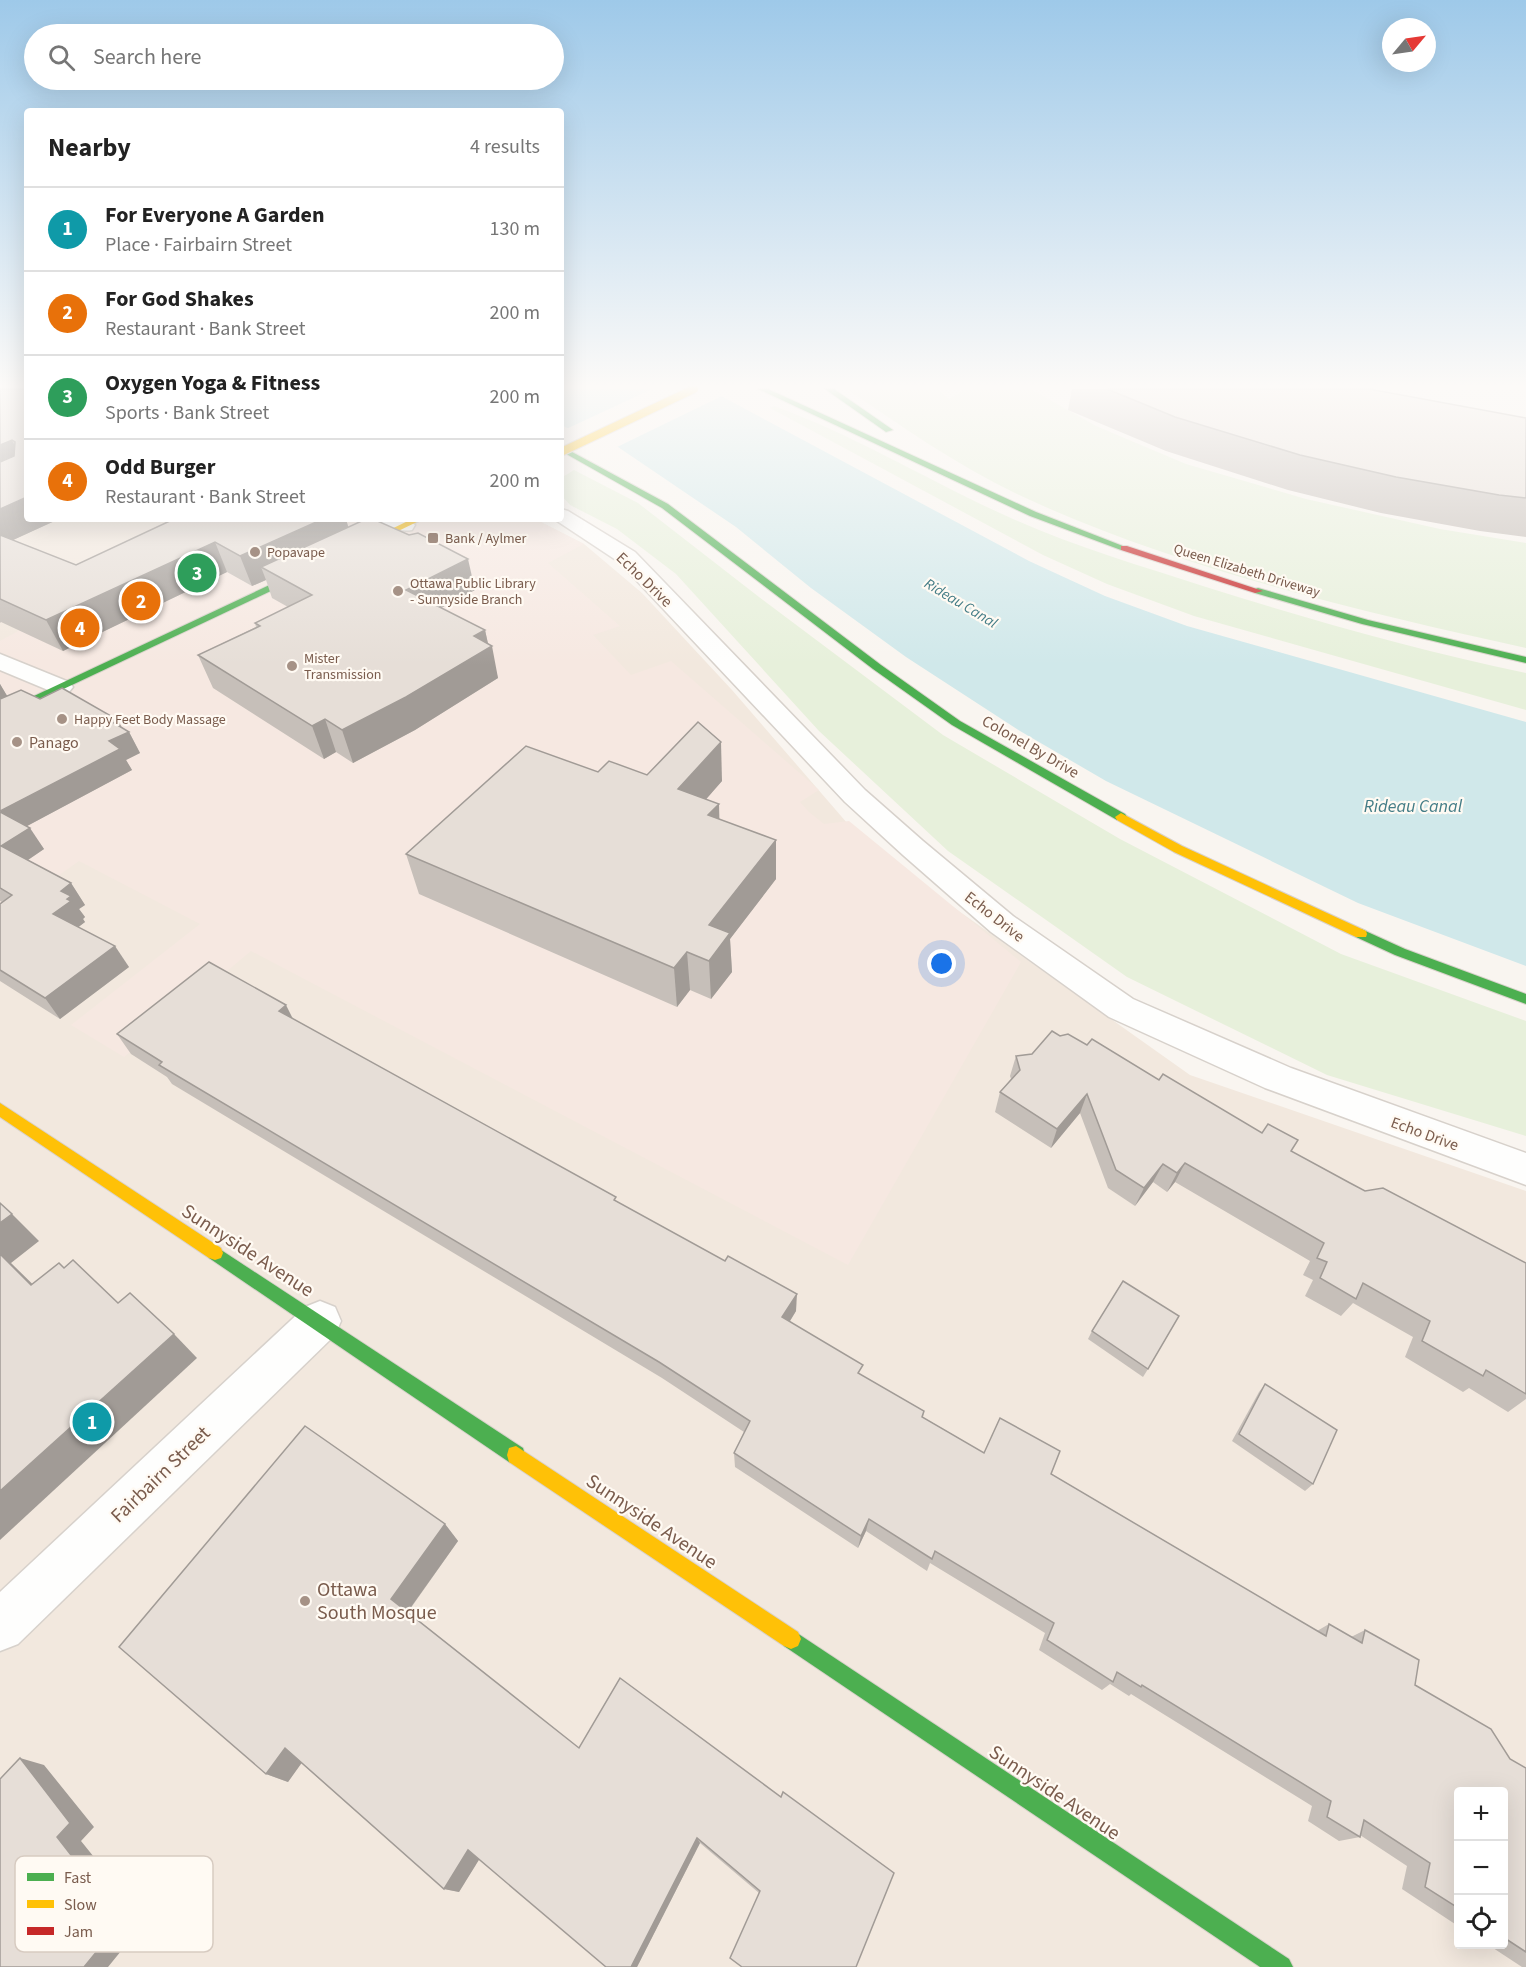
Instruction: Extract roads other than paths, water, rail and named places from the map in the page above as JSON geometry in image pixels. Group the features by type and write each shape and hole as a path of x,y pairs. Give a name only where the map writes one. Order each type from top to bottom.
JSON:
{"main road":[{"name":"Colonel By Drive","path":"623,481 665,506 877,667 966,729 1178,849 1400,952 1526,999"},
{"name":"Queen Elizabeth Driveway","path":"968,482 1069,528 1201,574 1365,622 1526,660"},
{"path":"340,556 401,522"},
{"path":"0,716 319,565"},
{"name":"Sunnyside Avenue","path":"0,1109 320,1321 1281,1967"}],"street":[{"name":"Echo Drive","path":"564,517 627,557 855,796 913,848 1002,924 1121,1008 1278,1078 1526,1169"},
{"path":"0,661 60,687"},
{"name":"Fairbairn Street","path":"0,1626 320,1321"}],"water":[{"name":"Rideau Canal","path":"668,481 879,481 1029,561 1105,596 1187,626 1526,722 1526,966 1358,903 1106,781 1020,731 906,657 811,588 736,527"}],"place":[{"name":"Bank / Aylmer","path":"433,538"},
{"name":"Popavape","path":"255,552"},
{"name":"Oxygen Yoga & Fitness","path":"197,573"},
{"name":"Ottawa Public Library - Sunnyside Branch","path":"398,591"},
{"name":"For God Shakes","path":"141,601"},
{"name":"Odd Burger","path":"80,628"},
{"name":"Mister Transmission","path":"292,666"},
{"name":"Happy Feet Body Massage","path":"62,719"},
{"name":"Panago","path":"17,742"},
{"name":"For Everyone A Garden","path":"92,1422"},
{"name":"Ottawa South Mosque","path":"305,1601"}]}
